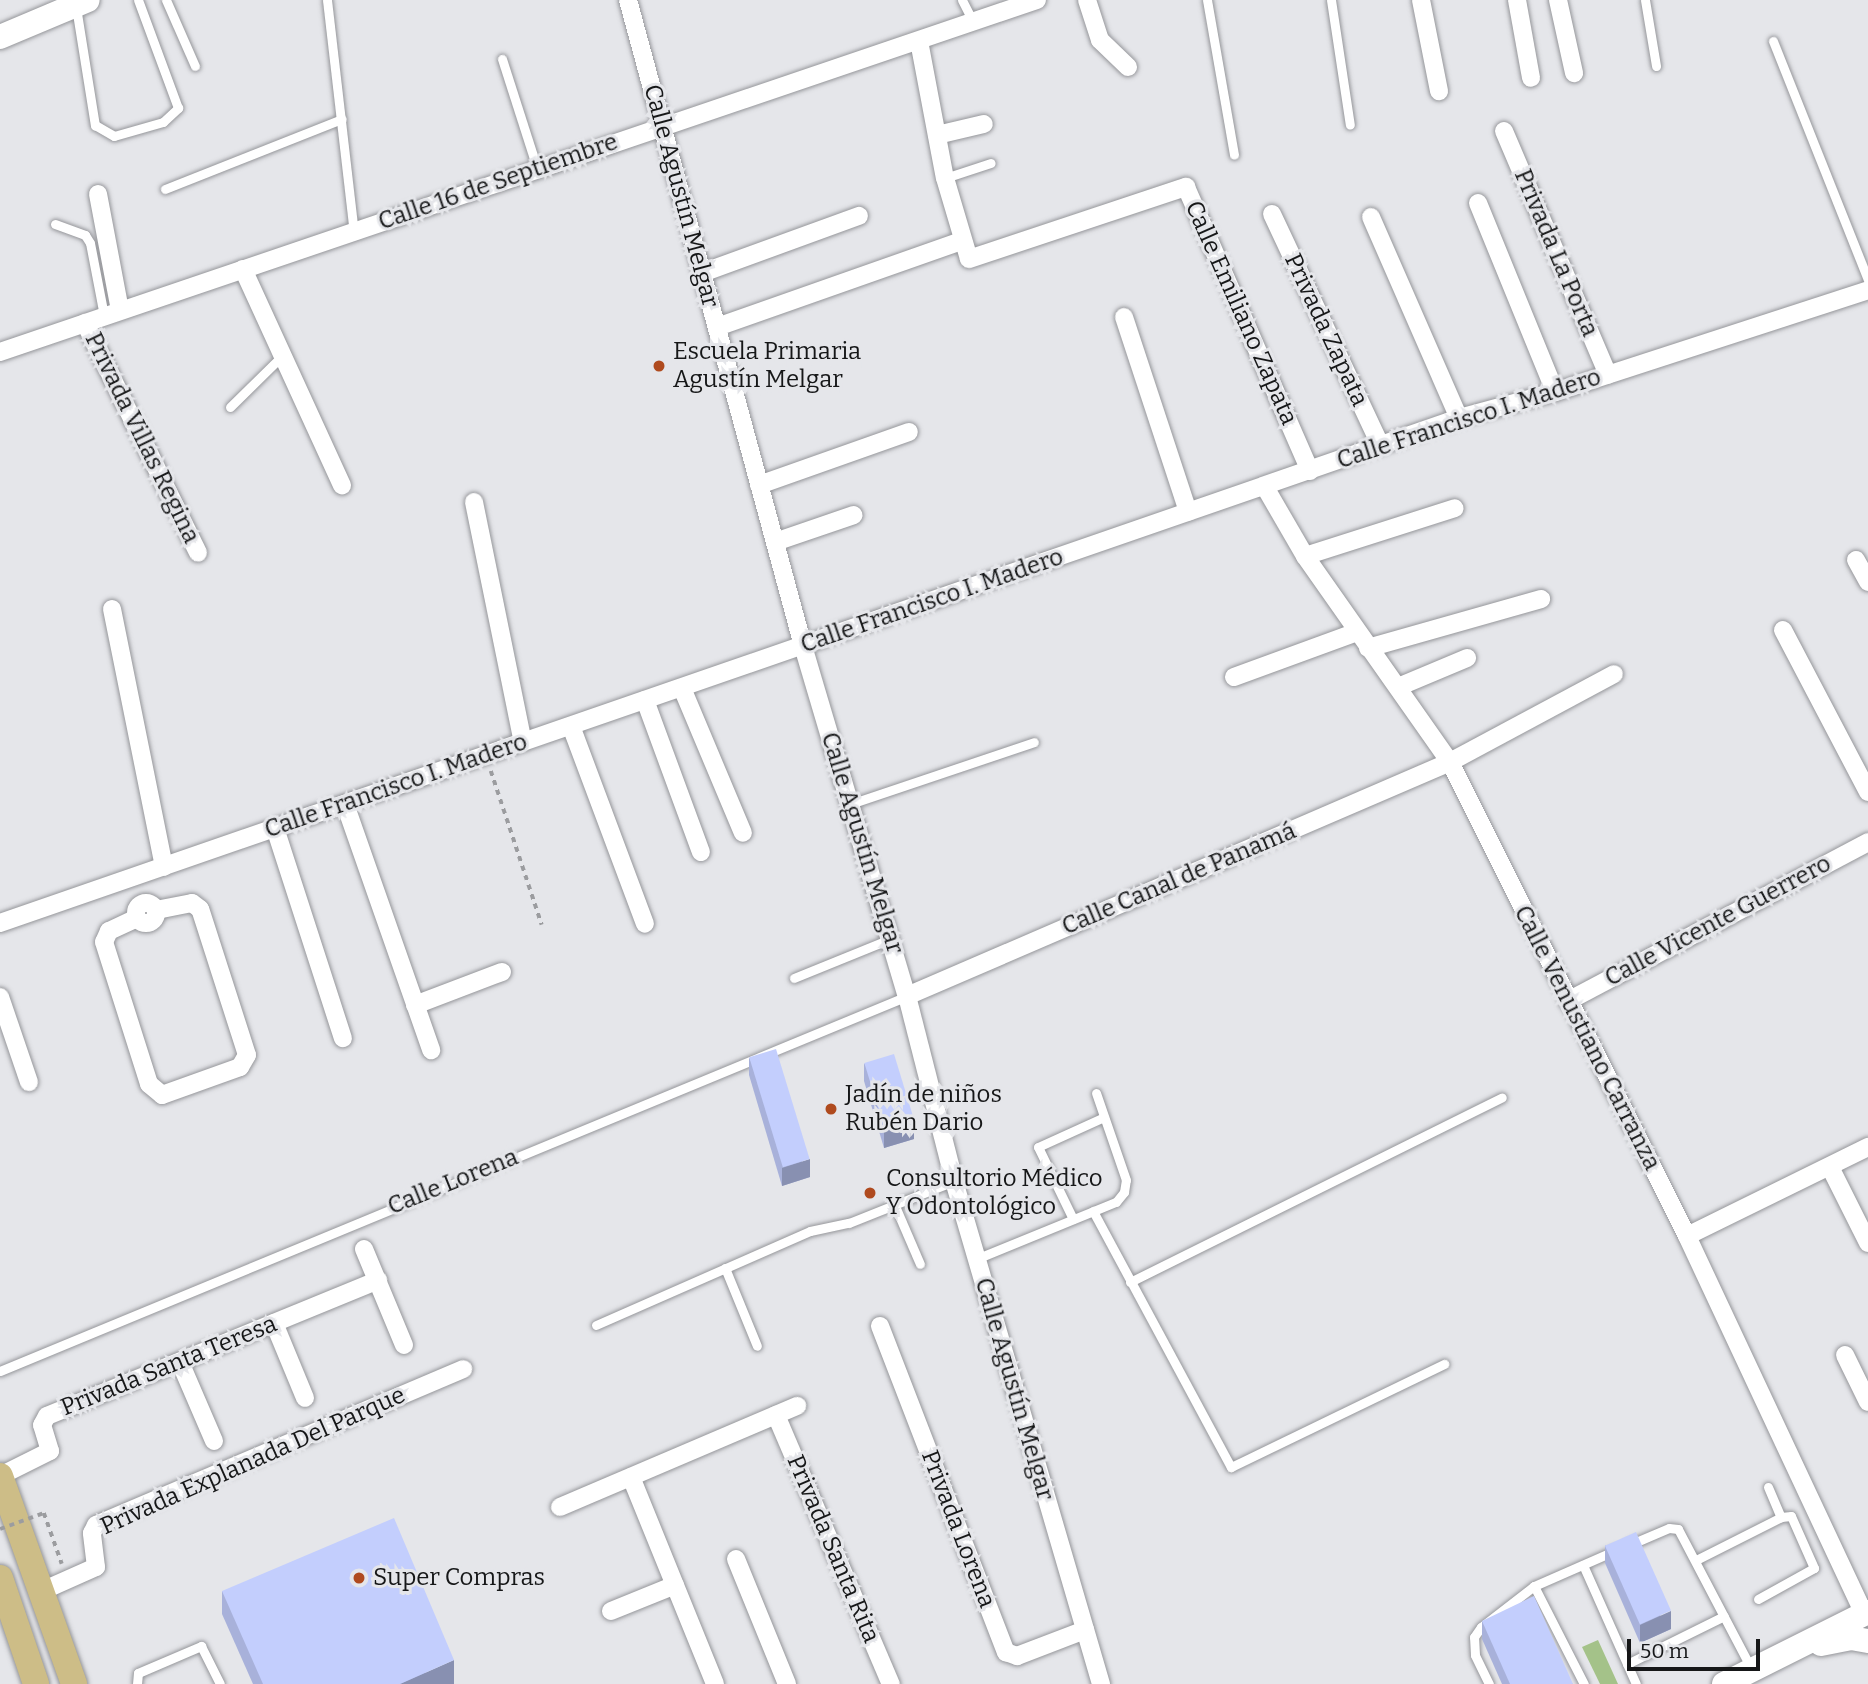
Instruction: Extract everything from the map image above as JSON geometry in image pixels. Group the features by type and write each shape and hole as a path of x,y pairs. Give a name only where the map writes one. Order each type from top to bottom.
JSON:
{"main road":[{"path":"0,37 82,3"},
{"path":"0,1476 74,1684"},
{"path":"0,1578 36,1684"},
{"path":"1724,1684 1866,1613"},
{"path":"1788,1652 1835,1640 1868,1642"}],"street":[{"name":"Calle Agustín Melgar","path":"628,0 803,646 907,996 954,1181 1101,1684"},
{"name":"Calle 16 de Septiembre","path":"0,352 662,124 1037,0"},
{"path":"1087,0 1100,40 1128,67"},
{"path":"1421,0 1439,91"},
{"path":"1517,0 1531,78"},
{"path":"1558,0 1574,73"},
{"path":"717,327 961,241 945,178 919,41"},
{"path":"937,135 984,124"},
{"name":"Privada La Porta","path":"1504,131 1608,375"},
{"name":"Calle Emiliano Zapata","path":"961,241 972,261 1186,187 1310,471"},
{"path":"98,194 112,313"},
{"path":"1478,203 1555,392"},
{"name":"Privada Zapata","path":"1272,214 1380,446"},
{"path":"702,273 859,216"},
{"path":"1371,217 1460,418"},
{"path":"243,269 342,485"},
{"name":"Calle Francisco I. Madero","path":"0,923 1460,418 1555,392 1868,290"},
{"path":"1124,317 1188,512"},
{"name":"Privada Villas Regina","path":"85,323 198,553"},
{"path":"759,485 909,432"},
{"name":"Calle Venustiano Carranza","path":"1265,487 1306,556 1357,632 1450,762 1687,1236 1866,1613"},
{"path":"474,502 523,743"},
{"path":"1306,556 1455,508"},
{"path":"775,542 854,515"},
{"path":"1856,560 1868,582"},
{"path":"1368,648 1541,599"},
{"path":"112,609 164,867"},
{"path":"1783,630 1868,792"},
{"path":"1234,677 1357,632"},
{"path":"1398,687 1467,658"},
{"name":"Calle Canal de Panamá","path":"907,996 1450,762 1614,674"},
{"path":"682,688 743,833"},
{"path":"645,700 701,852"},
{"path":"571,726 645,924"},
{"path":"345,804 431,1050"},
{"path":"275,828 342,1038"},
{"name":"Calle Vicente Guerrero","path":"1568,1001 1866,850"},
{"path":"137,875 145,910"},
{"path":"197,905 243,1043 245,1063 162,1095 151,1089 104,942 109,931 145,910 197,905"},
{"path":"415,1005 502,972"},
{"path":"0,997 29,1082"},
{"path":"1687,1236 1868,1147"},
{"path":"1830,1167 1868,1243"},
{"path":"364,1249 404,1345"},
{"name":"Privada Santa Teresa","path":"0,1476 50,1451 42,1425 47,1416 378,1280"},
{"path":"274,1323 305,1398"},
{"name":"Privada Lorena","path":"880,1326 1006,1652 1017,1656 1085,1630"},
{"path":"1845,1355 1868,1402"},
{"path":"180,1362 214,1441"},
{"name":"Privada Explanada Del Parque","path":"40,1585 96,1567 92,1533 96,1525 463,1369"},
{"path":"560,1507 797,1406"},
{"name":"Privada Santa Rita","path":"776,1415 891,1684"},
{"path":"631,1476 715,1684"},
{"path":"736,1559 787,1684"},
{"path":"611,1611 675,1585"}],"lane":[{"path":"82,3 95,125 114,136 163,122 178,108 138,0"},
{"path":"166,0 195,66"},
{"path":"327,0 354,232"},
{"path":"962,0 973,22"},
{"path":"1207,0 1234,155"},
{"path":"1331,0 1350,125"},
{"path":"1645,0 1656,66"},
{"path":"1773,41 1868,280"},
{"path":"502,59 537,168"},
{"path":"165,189 342,119"},
{"path":"945,178 991,163"},
{"path":"55,224 85,235 90,243 112,313"},
{"path":"230,408 283,355"},
{"path":"850,804 1034,742"},
{"path":"794,978 890,939"},
{"name":"Calle Lorena","path":"0,1371 907,996"},
{"path":"976,1259 1116,1202 1126,1180 1096,1093"},
{"path":"1130,1282 1502,1097"},
{"path":"1073,1219 1038,1147 1104,1117"},
{"path":"596,1325 810,1231 895,1206 954,1181"},
{"path":"895,1206 920,1264"},
{"path":"1093,1211 1231,1467 1444,1364"},
{"path":"725,1268 757,1346"},
{"path":"1768,1487 1781,1517"},
{"path":"1696,1560 1781,1517 1795,1519 1814,1568 1758,1599"},
{"path":"1489,1684 1475,1655 1474,1637 1534,1586 1671,1527 1678,1530 1696,1560 1753,1670"},
{"path":"1583,1565 1636,1684"},
{"path":"1534,1586 1584,1684"},
{"path":"1628,1664 1724,1616"},
{"path":"136,1684 138,1673 201,1646 220,1684"}],"path":[{"path":"486,755 542,925"},
{"path":"0,1529 44,1513 65,1570 40,1585"}],"green space":[{"path":"1598,1640 1618,1684 1600,1684 1582,1647"}],"building":[{"path":"776,1049 810,1159 783,1167 749,1057"},
{"path":"894,1054 914,1121 885,1130 864,1063"},
{"name":"Super Compras","path":"394,1518 454,1660 400,1684 263,1684 222,1591"},
{"path":"1636,1532 1671,1611 1640,1624 1605,1546"},
{"path":"1534,1596 1573,1684 1510,1684 1482,1621"}],"place":[{"name":"Escuela Primaria Agustín Melgar","path":"659,366"},
{"name":"Jadín de niños Rubén Dario","path":"831,1109"},
{"name":"Consultorio Médico Y Odontológico","path":"870,1193"},
{"name":"Super Compras","path":"359,1578"}]}
